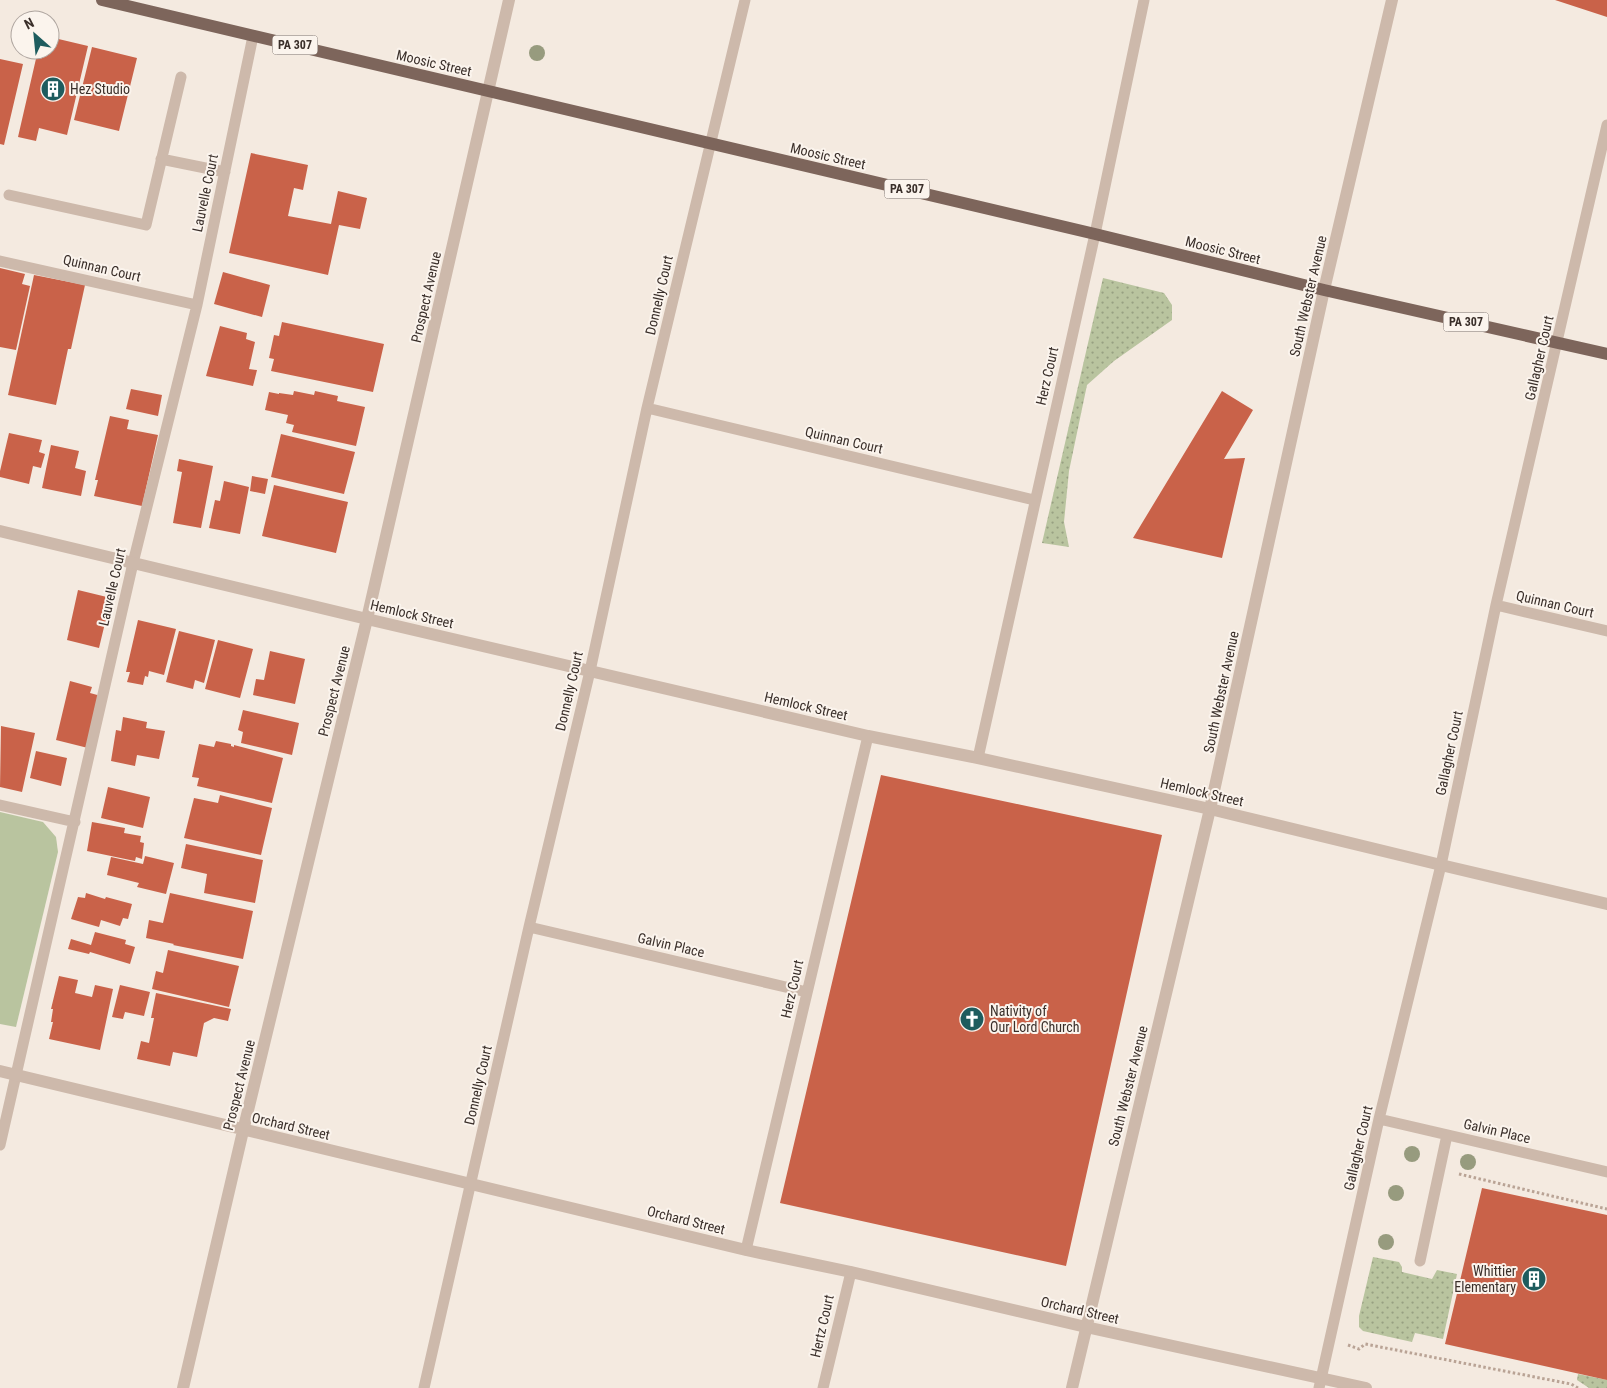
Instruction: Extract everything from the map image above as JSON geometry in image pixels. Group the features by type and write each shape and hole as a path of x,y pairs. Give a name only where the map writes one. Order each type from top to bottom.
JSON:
{"main road":[{"name":"Moosic Street","path":"102,0 1095,234 1324,290 1607,354"}],"street":[{"name":"Prospect Avenue","path":"183,1388 243,1130 367,619 509,0"},
{"name":"South Webster Avenue","path":"1072,1388 1210,809 1324,290 1392,0"},
{"name":"Hemlock Street","path":"0,531 868,736 1210,809 1440,866 1607,904"},
{"name":"Orchard Street","path":"0,1072 746,1250 1086,1326 1320,1383 1366,1388"}],"lane":[{"name":"Donnelly Court","path":"424,1388 529,927 590,671 647,408 745,0"},
{"name":"Herz Court","path":"978,758 1034,500 1095,234 1144,0"},
{"name":"Lauvelle Court","path":"0,1145 133,563 197,305 254,36"},
{"path":"8,195 146,225 181,77"},
{"name":"Gallagher Court","path":"1320,1383 1440,866 1496,605 1607,125"},
{"path":"161,159 225,172"},
{"name":"Quinnan Court","path":"0,261 197,305"},
{"name":"Quinnan Court","path":"647,408 1034,500"},
{"name":"Quinnan Court","path":"1496,605 1607,631"},
{"name":"Herz Court","path":"746,1250 868,736"},
{"path":"0,805 75,822"},
{"name":"Galvin Place","path":"529,927 807,992"},
{"name":"Galvin Place","path":"1380,1119 1607,1172"},
{"path":"1420,1261 1447,1135"},
{"name":"Hertz Court","path":"823,1388 851,1272"}],"path":[{"path":"1440,1169 1607,1209"},
{"path":"1331,1338 1359,1349 1366,1344 1571,1384 1578,1388"}],"green space":[{"path":"1103,278 1164,293 1172,305 1172,320 1114,361 1087,385 1069,471 1064,522 1069,547 1042,543"},
{"path":"0,812 43,822 56,837 58,852 16,1027 0,1024"},
{"path":"1373,1257 1399,1262 1402,1272 1432,1279 1437,1270 1457,1274 1443,1339 1415,1333 1412,1342 1363,1331 1359,1327 1359,1316"},
{"path":"1578,1374 1607,1380 1607,1388 1589,1388 1577,1380"}],"building":[{"path":"1555,0 1607,0 1607,17"},
{"name":"Hez Studio","path":"60,39 88,46 67,135 39,128 36,141 18,137 36,60 60,60"},
{"path":"92,47 137,58 119,131 74,120"},
{"path":"0,59 23,64 4,145 0,144"},
{"path":"251,153 308,165 303,190 294,188 288,216 331,224 338,191 367,198 360,229 339,225 328,275 229,253"},
{"path":"0,268 25,274 22,284 30,286 16,350 0,347"},
{"path":"223,272 270,285 262,317 214,304"},
{"path":"34,275 85,285 56,405 8,395"},
{"path":"282,322 384,344 373,392 271,371 274,359 269,358 274,335 279,336"},
{"path":"220,326 247,333 246,339 255,342 249,369 257,370 253,386 206,376"},
{"path":"131,389 162,395 158,416 126,409"},
{"path":"294,391 314,395 315,391 338,396 337,401 365,407 356,446 292,432 294,425 286,423 288,415 265,410 269,392 293,395"},
{"path":"1222,391 1253,410 1224,459 1245,458 1222,558 1133,538"},
{"path":"110,416 129,420 127,429 158,435 142,506 94,496 98,480 95,480"},
{"path":"9,433 42,440 39,452 45,454 41,468 33,466 29,484 0,477"},
{"path":"281,434 355,452 344,494 271,477"},
{"path":"51,445 79,451 75,468 86,471 81,496 42,488"},
{"path":"179,459 213,466 201,528 173,523 182,472 177,471"},
{"path":"252,476 268,479 265,494 250,491"},
{"path":"224,481 249,487 240,534 209,528 215,500 220,501"},
{"path":"274,485 348,502 336,553 262,536"},
{"path":"78,590 111,598 99,648 67,640"},
{"path":"138,620 176,629 164,675 149,671 148,677 145,676 143,685 127,682 130,672 126,672"},
{"path":"179,631 215,640 204,683 195,680 193,689 166,682"},
{"path":"218,640 253,649 240,698 205,689"},
{"path":"270,651 305,659 295,704 253,695 256,679 264,680"},
{"path":"70,681 92,687 90,693 101,696 88,748 56,740"},
{"path":"243,710 299,723 292,755 241,743 243,732 238,730"},
{"path":"123,717 147,722 146,728 165,731 159,759 137,755 135,766 111,761 116,730 121,731"},
{"path":"1,726 35,733 22,792 0,787"},
{"path":"216,741 283,758 272,803 197,786 199,778 192,777 199,744 214,747"},
{"path":"36,751 67,758 61,786 30,778"},
{"name":"Nativity of Our Lord Church","path":"881,775 1162,835 1066,1266 780,1203"},
{"path":"108,787 150,797 143,828 101,818"},
{"path":"220,795 272,808 261,855 184,838 194,798 218,803"},
{"path":"92,822 125,828 124,833 141,836 140,842 144,843 142,859 136,857 135,861 87,851"},
{"path":"186,844 263,860 255,903 204,893 207,874 181,868"},
{"path":"145,856 174,863 166,894 137,887 139,883 107,875 111,857 143,864"},
{"path":"86,893 132,904 128,919 123,918 120,926 101,920 99,927 71,919 78,897 85,898"},
{"path":"170,893 253,911 243,959 146,938 149,920 163,923"},
{"path":"95,932 126,940 125,944 135,947 130,964 90,952 89,954 68,949 71,939 91,945"},
{"path":"168,950 239,966 229,1007 152,989 156,971 163,973"},
{"path":"59,976 78,980 75,993 92,997 95,985 113,989 100,1050 49,1039 53,1022 51,1022 53,1009 51,1009"},
{"path":"120,985 150,992 144,1016 125,1012 123,1019 112,1017"},
{"path":"156,993 231,1009 228,1021 214,1018 204,1023 197,1057 173,1052 170,1066 137,1059 141,1041 149,1043"},
{"name":"Whittier Elementary","path":"1482,1188 1607,1215 1607,1380 1445,1344"}],"place":[{"name":"Hez Studio","path":"53,89"},
{"name":"Nativity of Our Lord Church","path":"972,1019"},
{"name":"Whittier Elementary","path":"1534,1279"}]}
